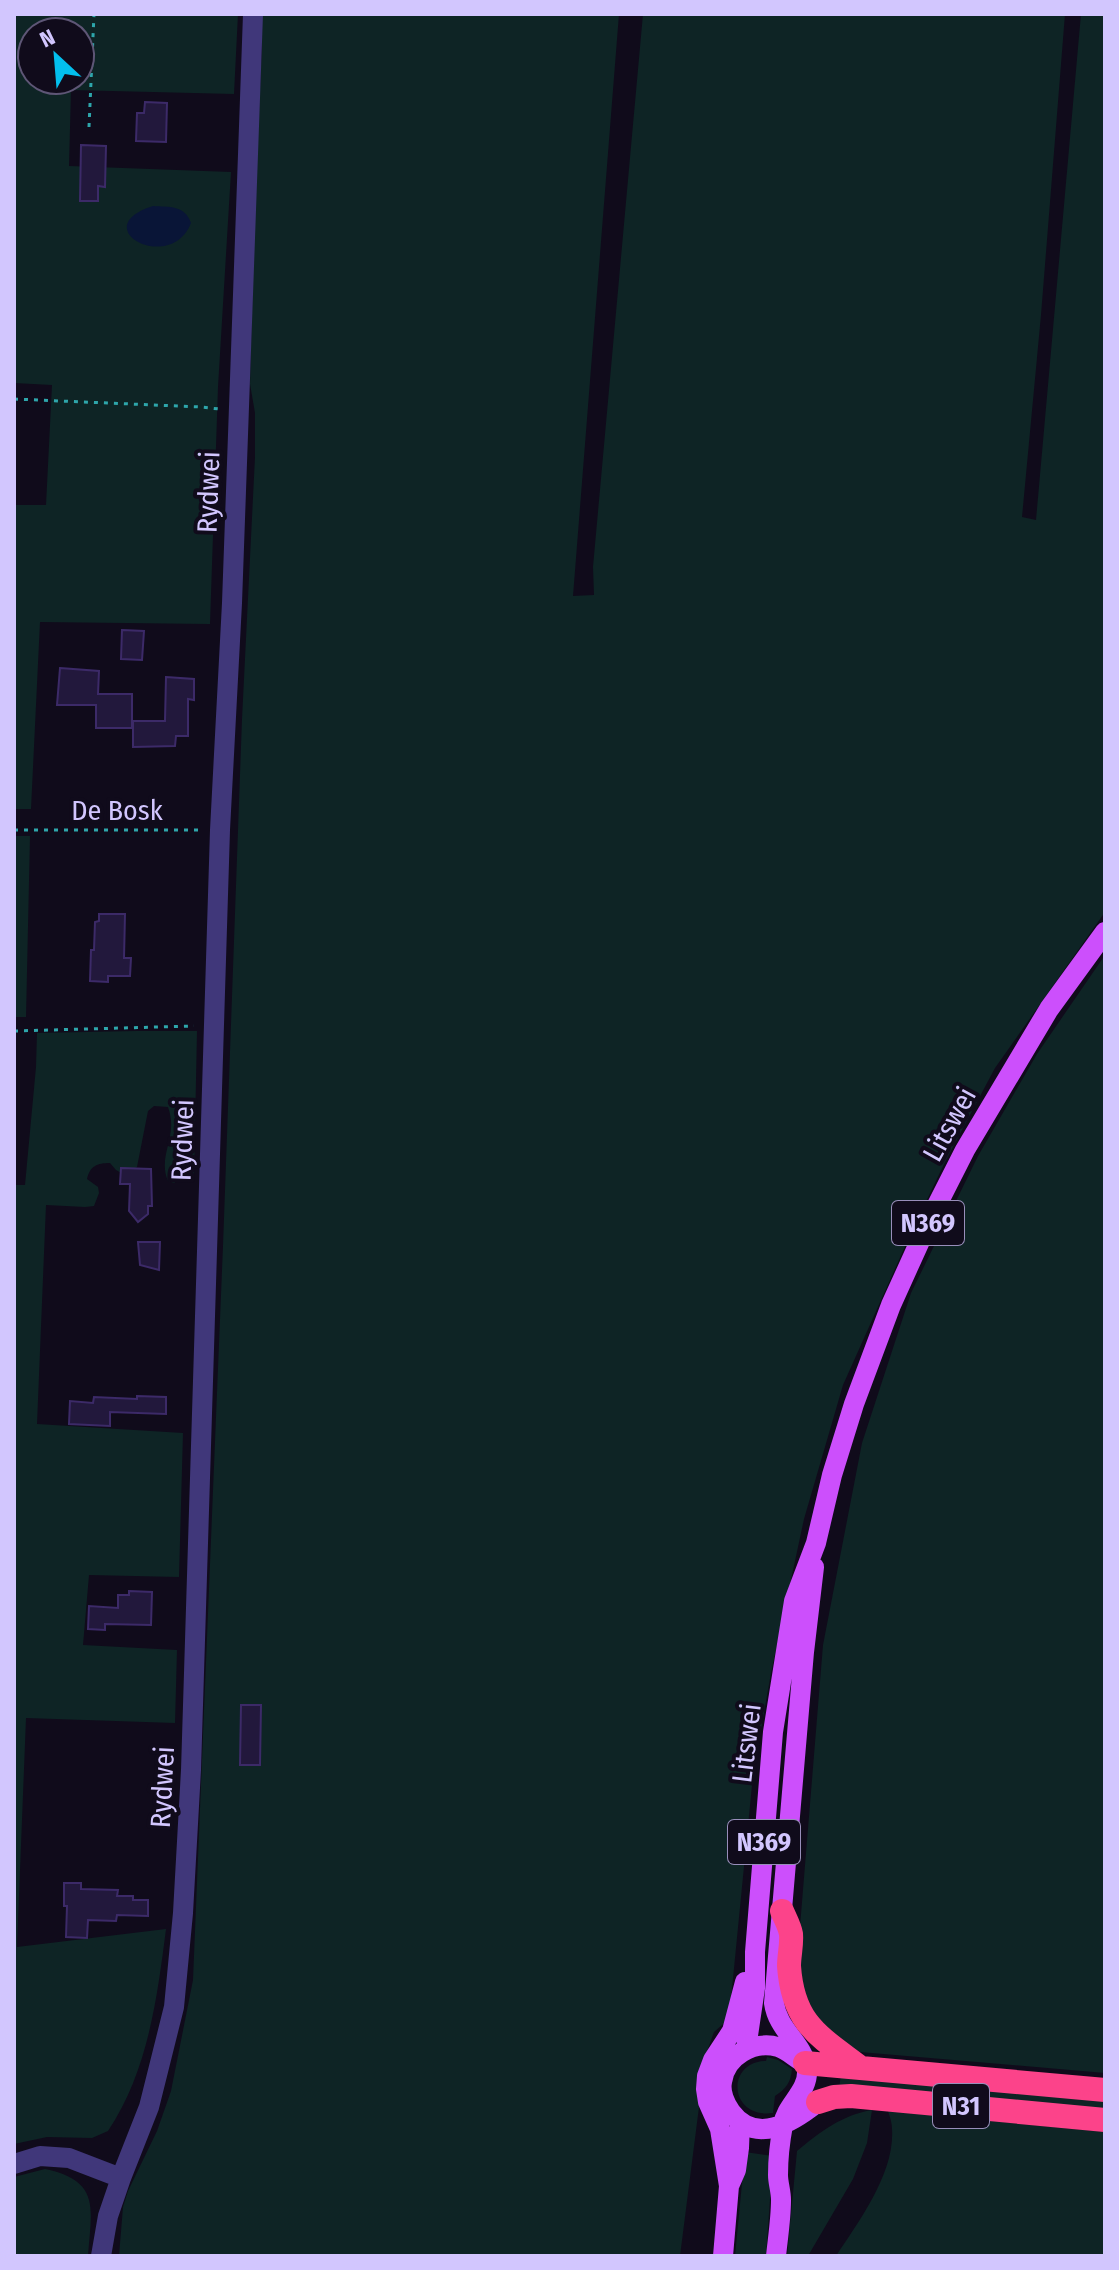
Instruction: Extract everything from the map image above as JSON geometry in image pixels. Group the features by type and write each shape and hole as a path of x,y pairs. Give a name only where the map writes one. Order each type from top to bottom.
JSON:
{"highway":[{"path":"782,1911 791,1932 791,1984 800,2013 818,2037 863,2069"},
{"name":"N31","path":"805,2063 1105,2090"},
{"name":"N31","path":"818,2102 851,2096 1105,2120"}],"main road":[{"name":"Litswei","path":"805,2063 802,2052 775,2013 774,2003 804,1652 816,1543 832,1475 854,1404 891,1305 930,1219 1006,1078 1049,1009 1105,932"},
{"name":"Litswei","path":"746,2049 755,1988 755,1952 773,1732 794,1601 816,1543"},
{"name":"N369","path":"723,2256 729,2186 720,2129 708,2102 707,2076 713,2060 732,2031 755,1952"},
{"path":"746,2049 755,2046 777,2047 805,2063 807,2077 801,2093 785,2116 789,2123 778,2178 781,2197 776,2256"},
{"name":"N369","path":"729,2186 736,2170 740,2122 724,2100 722,2082 730,2064 746,2049"},
{"path":"740,2122 760,2129 789,2123 818,2102"}],"street":[{"name":"Rydwei","path":"101,2256 108,2216 149,2107 174,2007 183,1913 191,1770 220,830 231,618 253,14"},
{"path":"14,2164 40,2156 69,2158 121,2178"}],"path":[{"path":"89,127 94,14"},
{"path":"14,399 239,411"},
{"name":"De Bosk","path":"14,830 220,830"},
{"path":"14,1031 214,1026"}],"green space":[{"path":"14,14 238,14 234,94 96,91 96,16 16,16 16,96 71,96 69,166 231,172 218,387 210,624 40,622 31,809 14,809 14,505 46,505 52,385 14,383"},
{"path":"260,14 619,14 573,596 594,595 593,567 643,14 1065,14 1022,517 1036,520 1081,14 1105,14 1105,912 995,1068 945,1162 843,1385 804,1519 771,1673 753,1775 729,2019 714,2032 699,2074 699,2107 680,2256 119,2256 123,2207 171,2091 193,1980 255,457 255,413 250,384 262,45"},
{"path":"14,836 30,836 26,1017 14,1017"},
{"path":"1105,955 1105,2073 860,2052 834,2039 800,1994 798,1951 823,1645 862,1443 911,1293 978,1156 1037,1054"},
{"path":"197,1031 194,1177 181,1178 174,1183 168,1181 165,1163 171,1118 168,1107 154,1106 148,1111 137,1167 123,1174 110,1163 92,1168 87,1179 98,1187 99,1193 94,1206 46,1205 37,1424 183,1433 179,1577 89,1575 83,1645 177,1650 175,1723 26,1718 17,1947 166,1929 159,1982 142,2059 122,2108 108,2131 92,2138 47,2137 14,2144 14,1185 25,1185 37,1033"},
{"path":"767,2057 792,2069 787,2085 775,2096 773,2113 758,2113 748,2108 741,2099 739,2079 744,2070 766,2061"},
{"path":"841,2073 1105,2095 1105,2114 839,2090"},
{"path":"872,2110 867,2143 853,2179 808,2256 787,2256 797,2151 841,2120"},
{"path":"888,2111 1105,2132 1105,2256 836,2256 882,2179 891,2146 892,2129"},
{"path":"745,2152 773,2156 766,2256 735,2256"},
{"path":"45,2169 76,2181 89,2200 91,2225 88,2256 14,2256 14,2177"}],"water":[{"path":"153,206 176,208 185,213 191,223 181,238 167,245 152,246 129,235 127,225 134,215"}],"building":[{"path":"145,102 167,103 166,142 136,141 137,113 144,113"},
{"path":"81,145 106,146 105,187 98,186 98,201 80,201"},
{"path":"122,630 144,631 142,660 121,659"},
{"path":"60,668 99,671 98,694 132,694 132,728 96,728 96,705 57,705"},
{"path":"166,677 194,679 194,700 188,699 188,736 176,736 175,746 133,747 133,721 165,721"},
{"path":"99,914 125,914 124,958 131,958 130,976 108,976 108,982 90,981 91,950 94,950 95,922 99,921"},
{"path":"121,1168 151,1169 152,1206 148,1206 148,1214 138,1222 129,1211 130,1184 120,1184"},
{"path":"138,1242 160,1242 159,1270 140,1265"},
{"path":"137,1396 166,1397 166,1414 110,1412 110,1426 69,1424 70,1401 93,1403 94,1397 137,1399"},
{"path":"129,1591 152,1592 151,1625 105,1624 105,1630 88,1629 89,1606 118,1608 118,1595 129,1595"},
{"path":"241,1705 261,1705 260,1765 240,1765"},
{"path":"64,1883 81,1883 81,1889 118,1890 117,1896 148,1900 148,1916 117,1915 116,1921 88,1920 87,1938 66,1937"}]}
